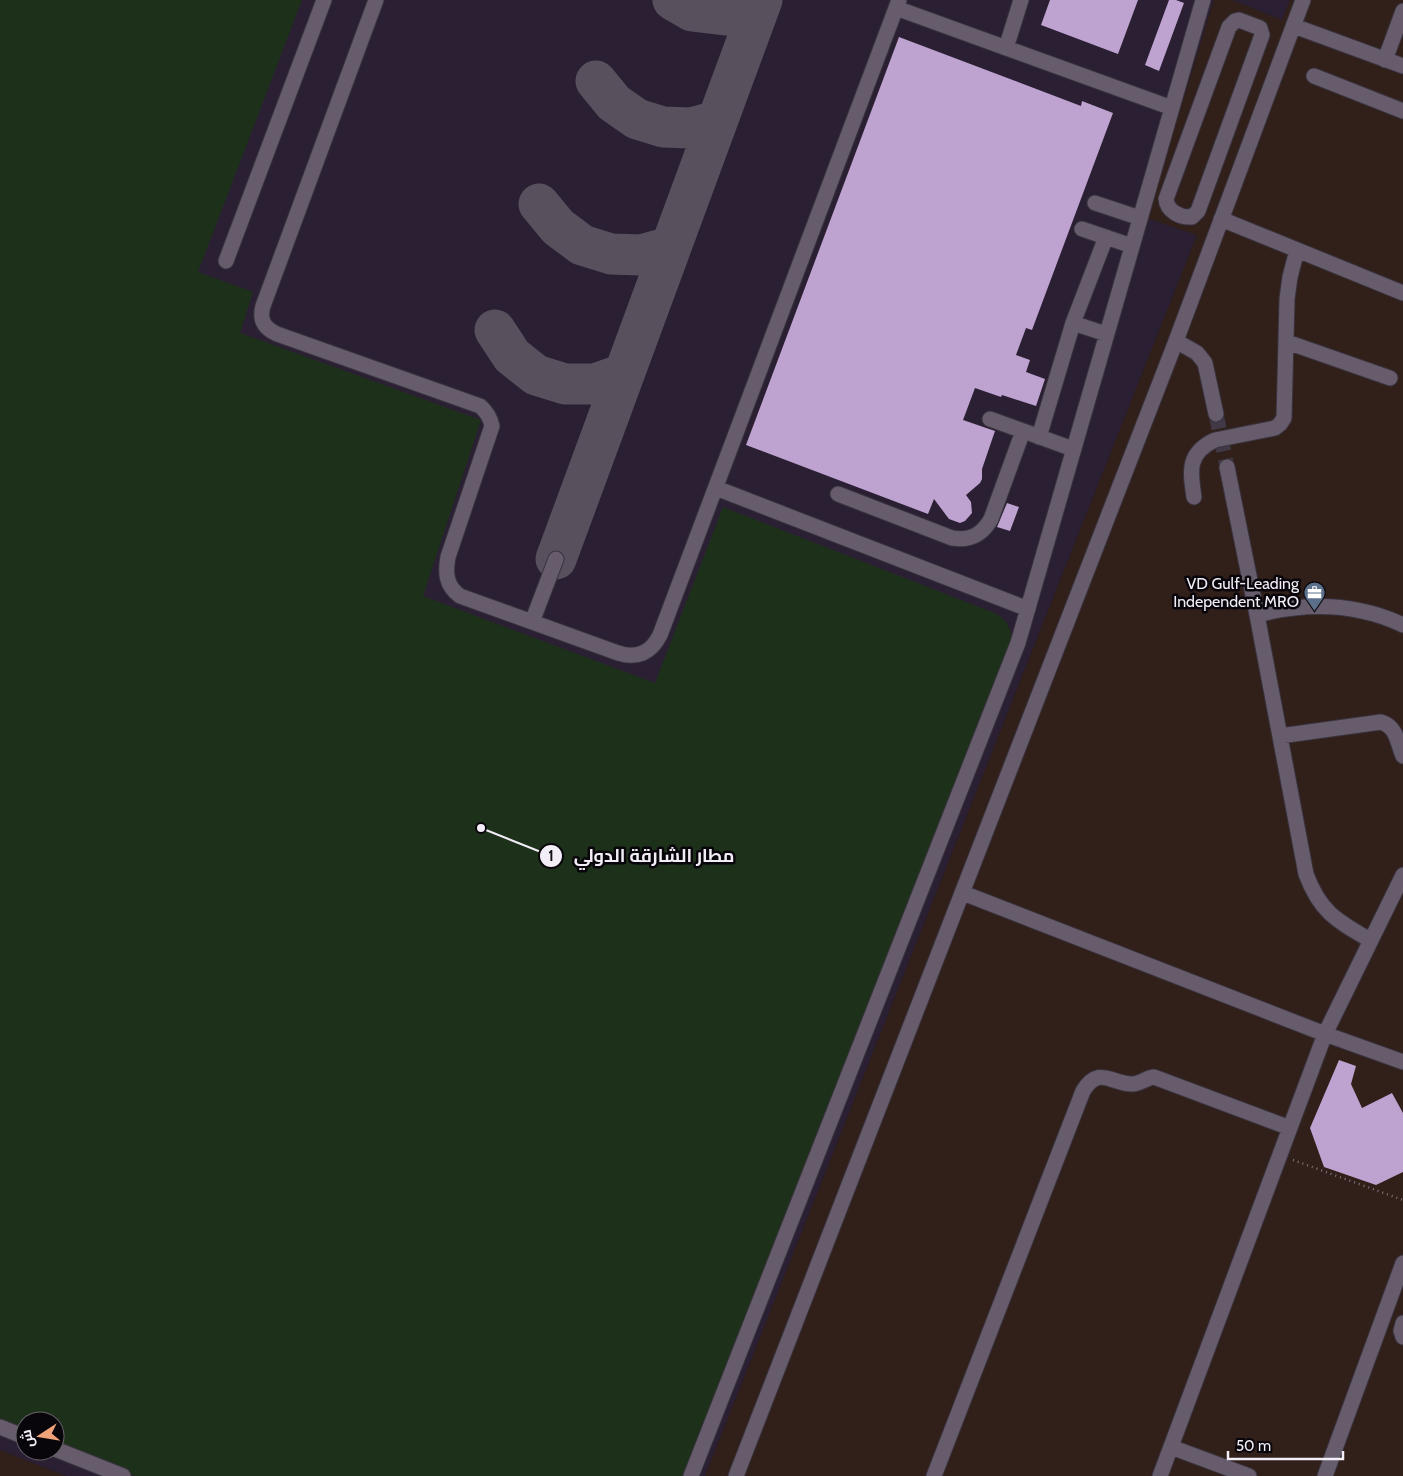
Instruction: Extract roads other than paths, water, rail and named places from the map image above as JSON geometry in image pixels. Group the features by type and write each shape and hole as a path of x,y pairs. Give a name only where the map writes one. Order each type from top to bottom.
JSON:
{"lane":[{"path":"226,262 324,0"},
{"path":"376,0 263,306 262,320 265,326 277,334 480,406 486,412 492,426 448,557 446,574 450,586 460,596 626,656 643,654 650,649 660,635 897,4 1006,48 1172,108"},
{"path":"1006,48 1021,0"},
{"path":"691,1476 1007,673 1028,609 1203,0"},
{"path":"736,1476 1176,341 1303,0"},
{"path":"1385,60 1403,11"},
{"path":"1261,30 1262,36 1198,211 1192,217 1180,215 1168,207 1166,199 1229,27 1239,20 1288,40"},
{"path":"1294,26 1403,66"},
{"path":"1314,76 1403,111"},
{"path":"1095,202 1140,218"},
{"path":"1221,219 1403,293"},
{"path":"1082,229 1132,246"},
{"path":"1039,436 1074,323 1106,237"},
{"path":"1194,497 1191,466 1194,458 1206,444 1215,440 1268,430 1280,424 1285,411 1288,288 1297,250"},
{"path":"1074,323 1106,334"},
{"path":"1176,341 1197,354 1205,363 1216,414"},
{"path":"1287,342 1390,378"},
{"path":"990,419 1073,449"},
{"path":"838,494 952,538 962,540 971,538 979,534 991,519 1023,431"},
{"path":"1227,467 1306,874 1320,904 1332,916 1370,940"},
{"path":"716,488 1028,609"},
{"path":"532,622 556,559"},
{"path":"1257,616 1297,607 1338,607 1377,615 1403,625"},
{"path":"1280,736 1381,722 1394,730 1403,756"},
{"path":"1160,1476 1325,1034 1403,875"},
{"path":"963,893 1325,1034 1403,1062"},
{"path":"934,1476 1083,1091 1088,1084 1102,1076 1133,1084 1154,1077 1290,1128"},
{"path":"1325,1476 1403,1263"},
{"path":"1403,1323 1401,1331 1403,1337"},
{"path":"0,1427 15,1433"},
{"path":"1171,1447 1249,1476"},
{"path":"65,1453 123,1476"}],"tunnel":[{"path":"1216,414 1227,467"}],"place":[{"name":"VD Gulf-Leading Independent MRO","path":"1315,611"},
{"name":"مطار الشارقة الدولي","path":"481,828"}]}
